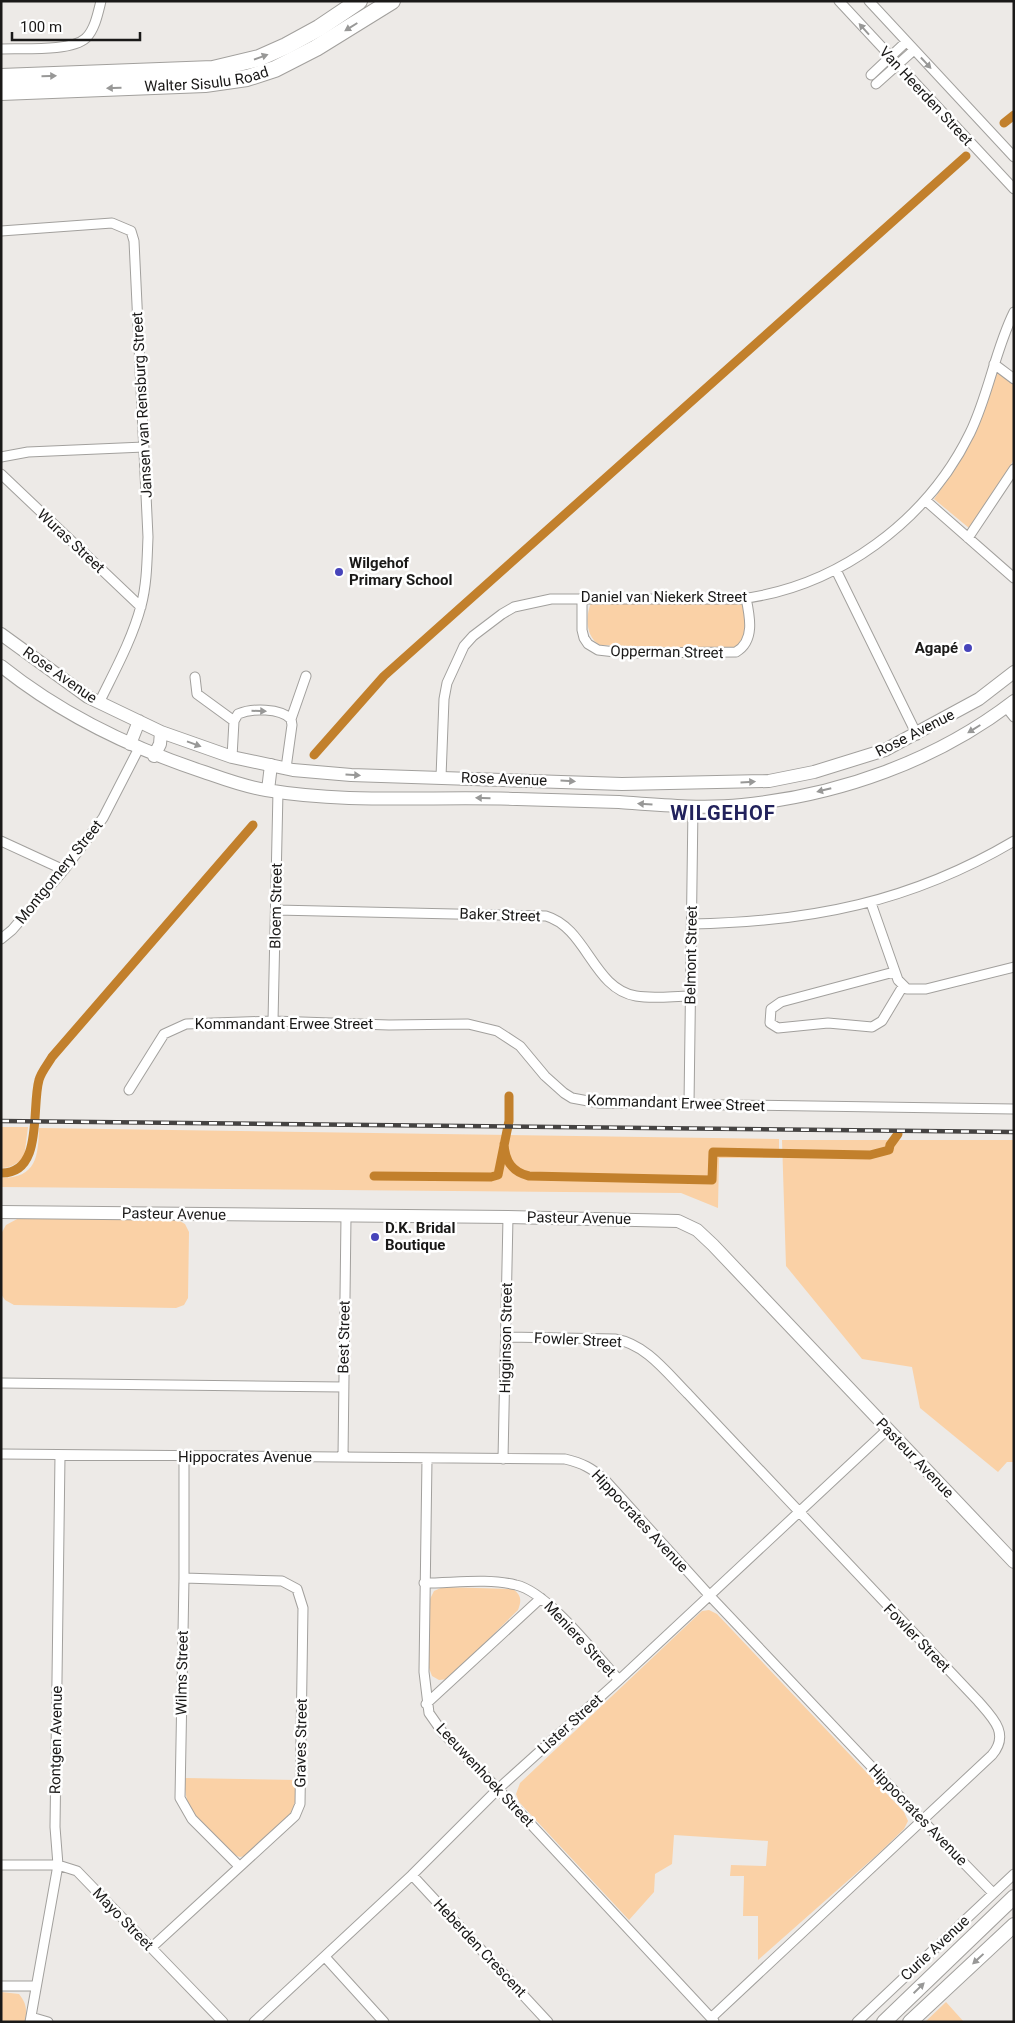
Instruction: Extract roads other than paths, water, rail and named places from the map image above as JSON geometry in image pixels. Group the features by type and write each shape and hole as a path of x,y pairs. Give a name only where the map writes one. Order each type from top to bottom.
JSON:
{"highway":[{"name":"Walter Sisulu Road","path":"323,35 359,1"},
{"name":"Walter Sisulu Road","path":"3,84 214,76 323,35 392,1"}],"main road":[{"name":"Curie Avenue","path":"884,2022 1014,1898"},
{"path":"910,2022 1014,1926"}],"street":[{"path":"1,48 68,46 81,42 92,29 101,1"},
{"name":"Van Heerden Street","path":"839,1 896,65 1014,189"},
{"name":"Van Heerden Street","path":"869,1 1014,157"},
{"path":"871,75 906,42"},
{"path":"876,84 914,50"},
{"name":"Jansen van Rensburg Street","path":"1,231 112,222 131,231 134,241 148,537 145,582 141,607 120,660 94,700"},
{"name":"Daniel van Niekerk Street","path":"441,777 444,699 447,683 464,646 489,623 514,607 551,599 746,598 792,587 836,570 886,537 925,500 970,433 1014,312"},
{"path":"994,364 1014,379"},
{"path":"1,457 28,452 144,447"},
{"path":"968,538 1014,469"},
{"name":"Wuras Street","path":"1,474 141,607"},
{"path":"925,500 1014,578"},
{"path":"836,570 923,731 941,748"},
{"name":"Opperman Street","path":"582,598 582,630 588,644 598,650 624,653 736,652 747,642 750,629 746,598"},
{"name":"Rose Avenue","path":"1,634 94,700 162,732 232,757 289,769 351,775 680,784 770,781 814,772 885,750 980,699 1013,674"},
{"name":"Rose Avenue","path":"1,666 18,680 80,718 154,756 279,792 354,798 456,797 687,806 741,805 808,794 857,782 941,748 1011,708"},
{"path":"1,672 18,680"},
{"path":"279,792 289,769 291,719 306,676"},
{"path":"196,677 197,694 234,722"},
{"path":"980,699 993,717"},
{"path":"80,718 94,700"},
{"path":"106,732 114,710"},
{"path":"232,757 234,722 238,714 252,711 284,712 291,719"},
{"path":"134,746 138,721"},
{"path":"154,756 160,744 162,732"},
{"path":"904,741 914,760"},
{"name":"Montgomery Street","path":"1,939 12,930 64,870 103,818 134,746"},
{"path":"271,765 279,792"},
{"path":"425,777 425,798"},
{"path":"456,777 456,797"},
{"path":"680,784 687,806"},
{"path":"712,784 712,806"},
{"name":"Bloem Street","path":"273,1022 279,792"},
{"name":"Belmont Street","path":"687,806 692,924 689,1104"},
{"path":"1,840 64,870"},
{"path":"692,924 771,921 871,903 950,874 1014,841"},
{"path":"871,903 894,972 903,986 913,990 926,989 1014,967"},
{"name":"Baker Street","path":"276,910 546,916 556,919 568,928 610,983 619,990 636,996 691,996"},
{"path":"894,972 781,1002 772,1009 770,1023 778,1028 828,1023 872,1027 882,1021 903,986"},
{"name":"Kommandant Erwee Street","path":"129,1090 164,1034 176,1027 198,1023 273,1022 389,1025 468,1024 497,1031 520,1046 545,1076 572,1098 599,1103 1014,1108"},
{"name":"Pasteur Avenue","path":"1,1212 667,1220 689,1226 713,1245 1014,1562"},
{"path":"1,1222 16,1212"},
{"name":"Best Street","path":"343,1457 346,1217"},
{"name":"Higginson Street","path":"503,1459 508,1217"},
{"name":"Fowler Street","path":"506,1337 615,1339 638,1346 661,1366 997,1724 1000,1742 992,1755 713,2020"},
{"path":"1,1382 343,1386"},
{"name":"Lister Street","path":"254,2022 412,1875 498,1789 710,1596 888,1429"},
{"name":"Hippocrates Avenue","path":"1,1454 565,1459 581,1462 592,1469 710,1596 993,1893"},
{"name":"Rontgen Avenue","path":"30,2020 58,1866 55,1827 60,1456"},
{"name":"Wilms Street","path":"184,1457 180,1798 192,1819 239,1866"},
{"name":"Leeuwenhoek Street","path":"427,1459 424,1583 426,1704 435,1723 713,2020"},
{"name":"Graves Street","path":"151,1948 295,1816 300,1804 303,1608 297,1589 282,1581 184,1578"},
{"name":"Meniere Street","path":"424,1583 517,1585 541,1598 619,1680"},
{"path":"426,1704 541,1598"},
{"name":"Mayo Street","path":"1,1865 58,1866 77,1871 222,2022"},
{"name":"Curie Avenue","path":"857,2022 1014,1874"},
{"name":"Heberden Crescent","path":"412,1875 548,2022"},
{"path":"325,1957 384,2022"},
{"path":"1,1986 36,1986"},
{"path":"30,2020 48,2022"}],"waterway":[{"path":"1004,123 1014,115"},
{"path":"314,755 384,676 966,156"},
{"path":"1,1173 15,1170 24,1163 30,1151 39,1080 52,1057 253,825"},
{"path":"374,1176 491,1177 498,1175 509,1121 509,1096"},
{"path":"504,1144 510,1165 518,1172 529,1176 712,1180 713,1152 870,1155 889,1150 890,1145 898,1134"}],"railway":[{"path":"1,1121 1014,1132"}],"place":[{"name":"Wilgehof Primary School","path":"339,572"},
{"name":"Agapé","path":"968,648"},
{"name":"D.K. Bridal Boutique","path":"375,1237"}],"district":[{"name":"WILGEHOF","path":"723,813"}]}
